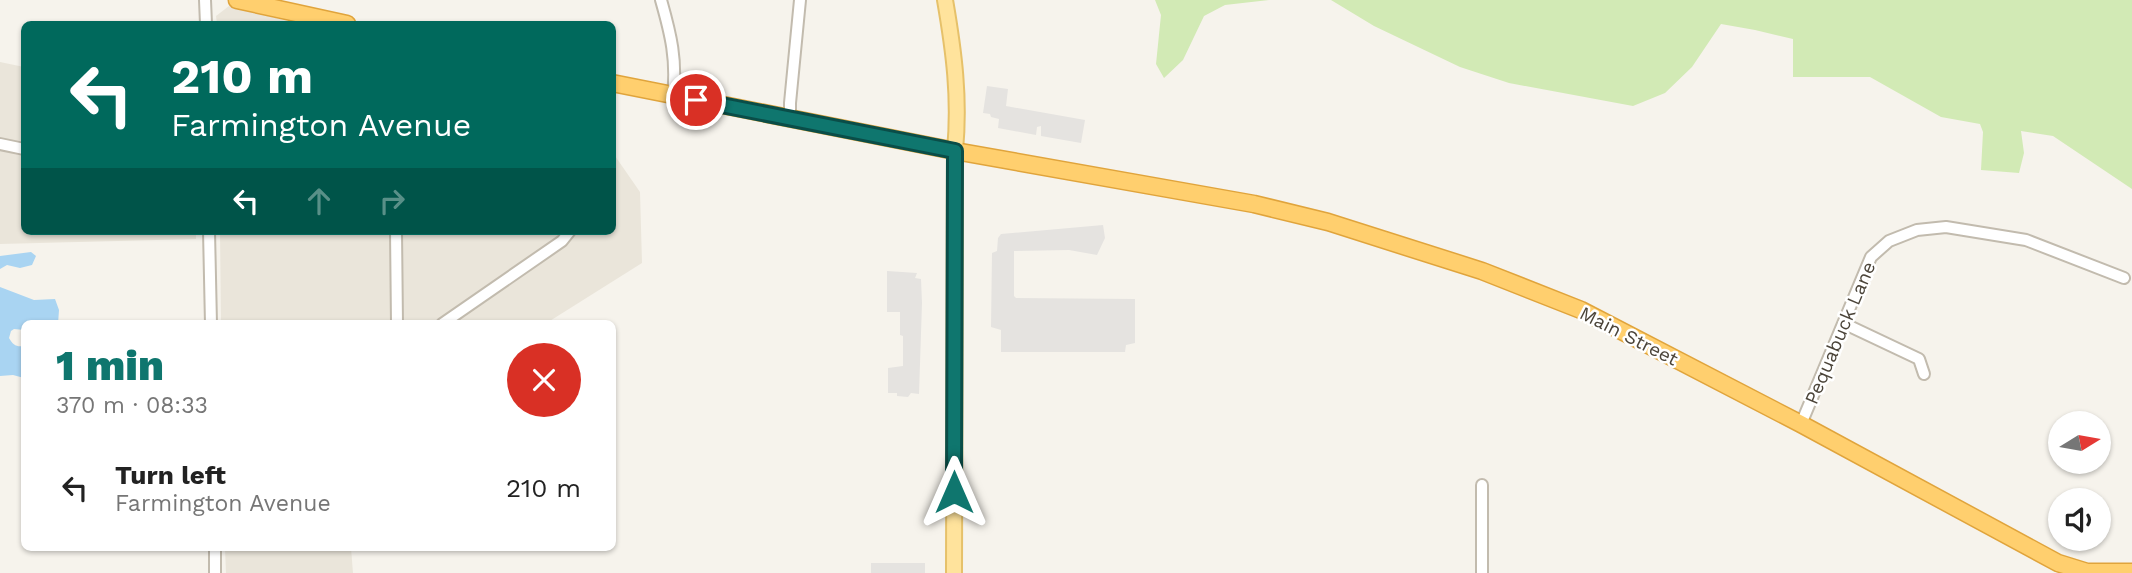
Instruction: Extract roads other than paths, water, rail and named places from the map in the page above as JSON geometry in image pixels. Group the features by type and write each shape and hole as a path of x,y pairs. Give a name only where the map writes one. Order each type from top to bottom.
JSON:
{"highway":[{"path":"237,0 272,4 336,21"},
{"name":"Main Street","path":"616,84 955,151 1279,210 1482,271 1581,310 1801,424 2058,563 2086,572 2132,572"}],"main road":[{"path":"945,0 954,50 958,112 955,151 954,573"}],"street":[{"path":"205,0 206,21"},
{"path":"661,0 674,54 676,72 673,96"},
{"path":"790,118 800,0"},
{"path":"0,144 21,148"},
{"name":"Pequabuck Lane","path":"1801,424 1871,257 1889,241 1917,230 1946,227 2026,240 2124,278"},
{"path":"209,235 211,320"},
{"path":"396,235 397,320"},
{"path":"448,320 562,242 567,235"},
{"path":"1844,324 1920,359 1924,374"},
{"path":"1482,485 1482,573"},
{"path":"215,551 215,573"}],"water":[{"path":"31,252 36,256 32,265 20,268 7,265 0,269 0,256"},
{"path":"0,287 34,300 55,299 59,310 58,320 21,320 21,330 11,331 9,338 17,346 21,346 21,377 0,376"}]}
